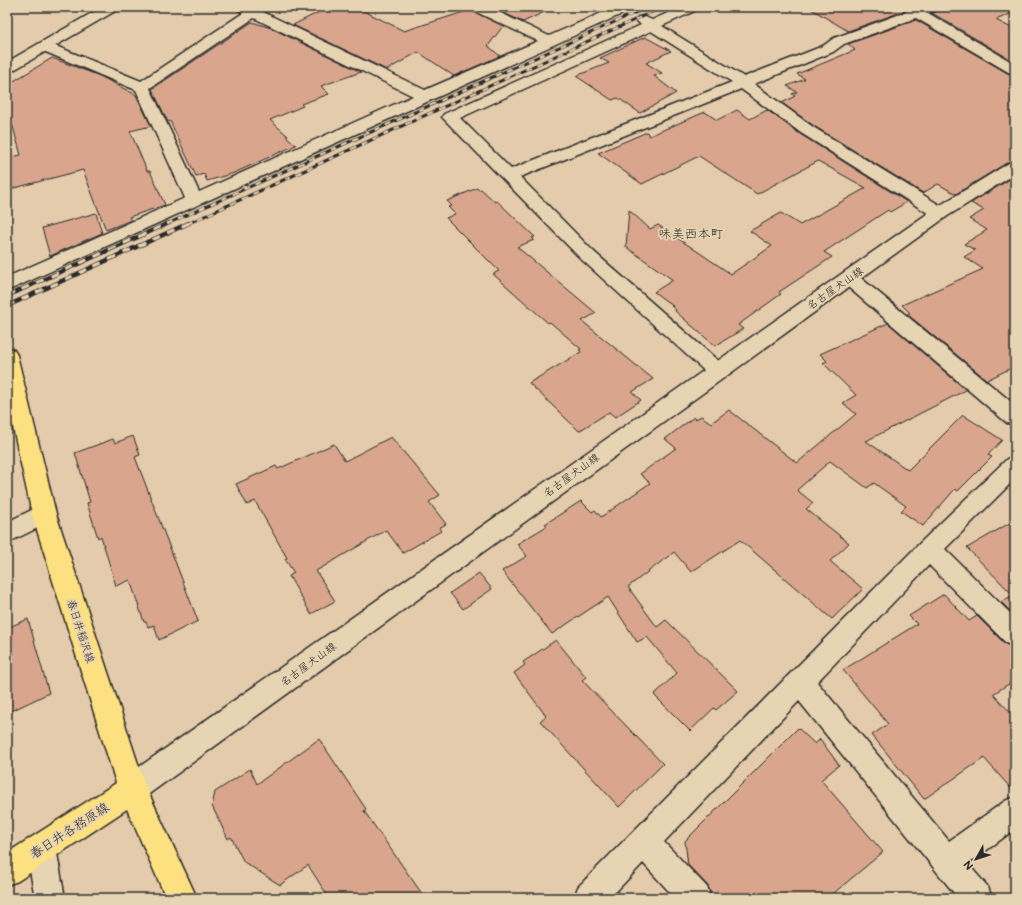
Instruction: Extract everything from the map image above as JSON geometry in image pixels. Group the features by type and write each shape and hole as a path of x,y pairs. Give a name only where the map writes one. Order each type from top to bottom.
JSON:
{"main road":[{"name":"春日井稲沢線","path":"7,355 44,514 132,790 182,898"},
{"name":"春日井各務原線","path":"7,870 132,790"}],"street":[{"path":"7,68 46,47 112,7"},
{"path":"477,7 549,41"},
{"path":"692,7 654,26 450,117 586,255 717,371"},
{"path":"7,285 425,96 624,8 742,82 807,130 940,214"},
{"path":"142,87 252,9 425,96"},
{"path":"508,176 828,49 839,41 919,9 1015,70"},
{"path":"46,47 142,87 194,200"},
{"name":"名古屋犬山線","path":"132,790 717,371 940,214 1015,167"},
{"path":"849,278 1015,417"},
{"path":"589,898 929,549 1015,465"},
{"path":"7,534 44,514"},
{"path":"929,549 1015,635"},
{"path":"800,682 977,898"},
{"path":"947,861 1015,811"},
{"path":"644,842 696,898"},
{"path":"42,848 50,898"}],"building":[{"path":"329,7 356,7 404,31 470,10 503,26 488,46 500,56 454,76 418,52 387,70 293,25"},
{"path":"491,7 555,7 523,22"},
{"path":"808,7 902,7 904,11 848,31"},
{"path":"940,7 1015,7 1015,12 996,20 1015,30 1015,62 932,13 937,11"},
{"path":"916,20 1009,74 1015,75 1015,161 1008,162 956,194 938,184 923,193 814,126 782,103 795,96 792,94 797,92 787,86 805,79 797,74 855,50 848,44"},
{"path":"252,22 271,28 361,72 321,86 329,94 301,104 303,106 270,120 296,145 234,173 207,181 204,174 196,176 170,121 168,122 152,89"},
{"path":"645,37 671,51 646,63 662,73 654,76 676,93 640,113 618,98 612,100 576,76 609,63 600,58"},
{"path":"52,58 100,76 136,95 151,126 130,131 147,171 150,171 165,205 129,217 131,220 106,230 83,170 7,190 7,158 21,155 7,106 7,85"},
{"path":"737,110 750,119 767,110 800,134 907,202 890,212 888,210 824,252 832,257 779,292 781,294 738,325 743,329 715,346 675,311 676,310 671,306 673,306 654,292 673,280 626,247 629,210 650,229 658,225 731,274 772,246 750,231 781,213 800,225 866,188 818,161 757,194 699,156 642,184 598,153 647,132 649,136 705,112 717,120"},
{"path":"1015,176 1015,366 987,380 907,314 910,313 902,305 983,269 964,257 975,250 964,244 987,230 969,219 984,210 971,203"},
{"path":"477,188 479,190 481,189 495,202 497,201 535,237 532,238 534,240 517,247 596,313 582,321 653,379 632,392 641,400 615,417 609,412 579,431 529,383 581,352 579,350 581,349 550,322 548,323 493,274 499,271 446,218 455,214 448,207 452,206 447,201"},
{"path":"96,213 102,233 50,256 42,228"},
{"path":"888,323 966,390 866,441 908,470 963,415 1002,440 988,455 992,457 958,491 955,489 923,526 901,511 906,506 874,483 867,488 830,461 797,490 813,503 806,509 849,543 830,561 863,589 832,619 740,540 691,572 674,552 628,587 657,627 666,620 738,691 716,710 714,708 690,731 654,695 677,673 647,637 637,642 608,597 552,634 502,571 527,556 517,544 547,526 545,524 581,501 592,512 595,510 601,517 650,483 640,474 676,448 665,439 694,417 696,419 701,416 711,423 729,410 797,463 856,414 843,403 856,395 823,363 827,361 820,354"},
{"path":"133,436 140,455 135,457 198,621 159,640 154,625 148,627 146,622 144,622 130,580 116,586 101,536 98,538 87,503 90,502 75,453 113,439 115,443"},
{"path":"391,437 440,495 429,502 446,524 439,528 441,531 403,553 386,530 316,571 335,601 311,614 289,576 294,573 285,559 287,558 255,501 247,505 236,484 276,466 278,469 334,444 345,461"},
{"path":"1015,520 1015,616 1001,602 1013,595 967,548"},
{"path":"479,573 492,589 463,609 450,593"},
{"path":"944,594 969,621 977,616 1005,644 1015,648 1015,680 993,694 1015,717 1015,793 984,758 924,799 872,735 888,724 843,670 917,624 909,616"},
{"path":"28,619 49,693 7,713 7,628"},
{"path":"556,640 586,677 582,680 663,764 619,807 540,721 546,716 514,673 525,665 523,662"},
{"path":"798,728 815,744 820,739 839,765 821,780 883,852 828,898 712,898 708,886 688,865 685,841"},
{"path":"319,739 366,809 364,811 425,898 329,898 308,865 280,885 244,862 231,837 228,839 212,806 215,792 250,769 257,784"}],"railway":[{"path":"167,224 648,7"},
{"path":"187,224 663,7"},
{"path":"7,296 169,223"},
{"path":"7,306 189,223"}],"district":[{"name":"味美西本町","path":"691,233"}]}
